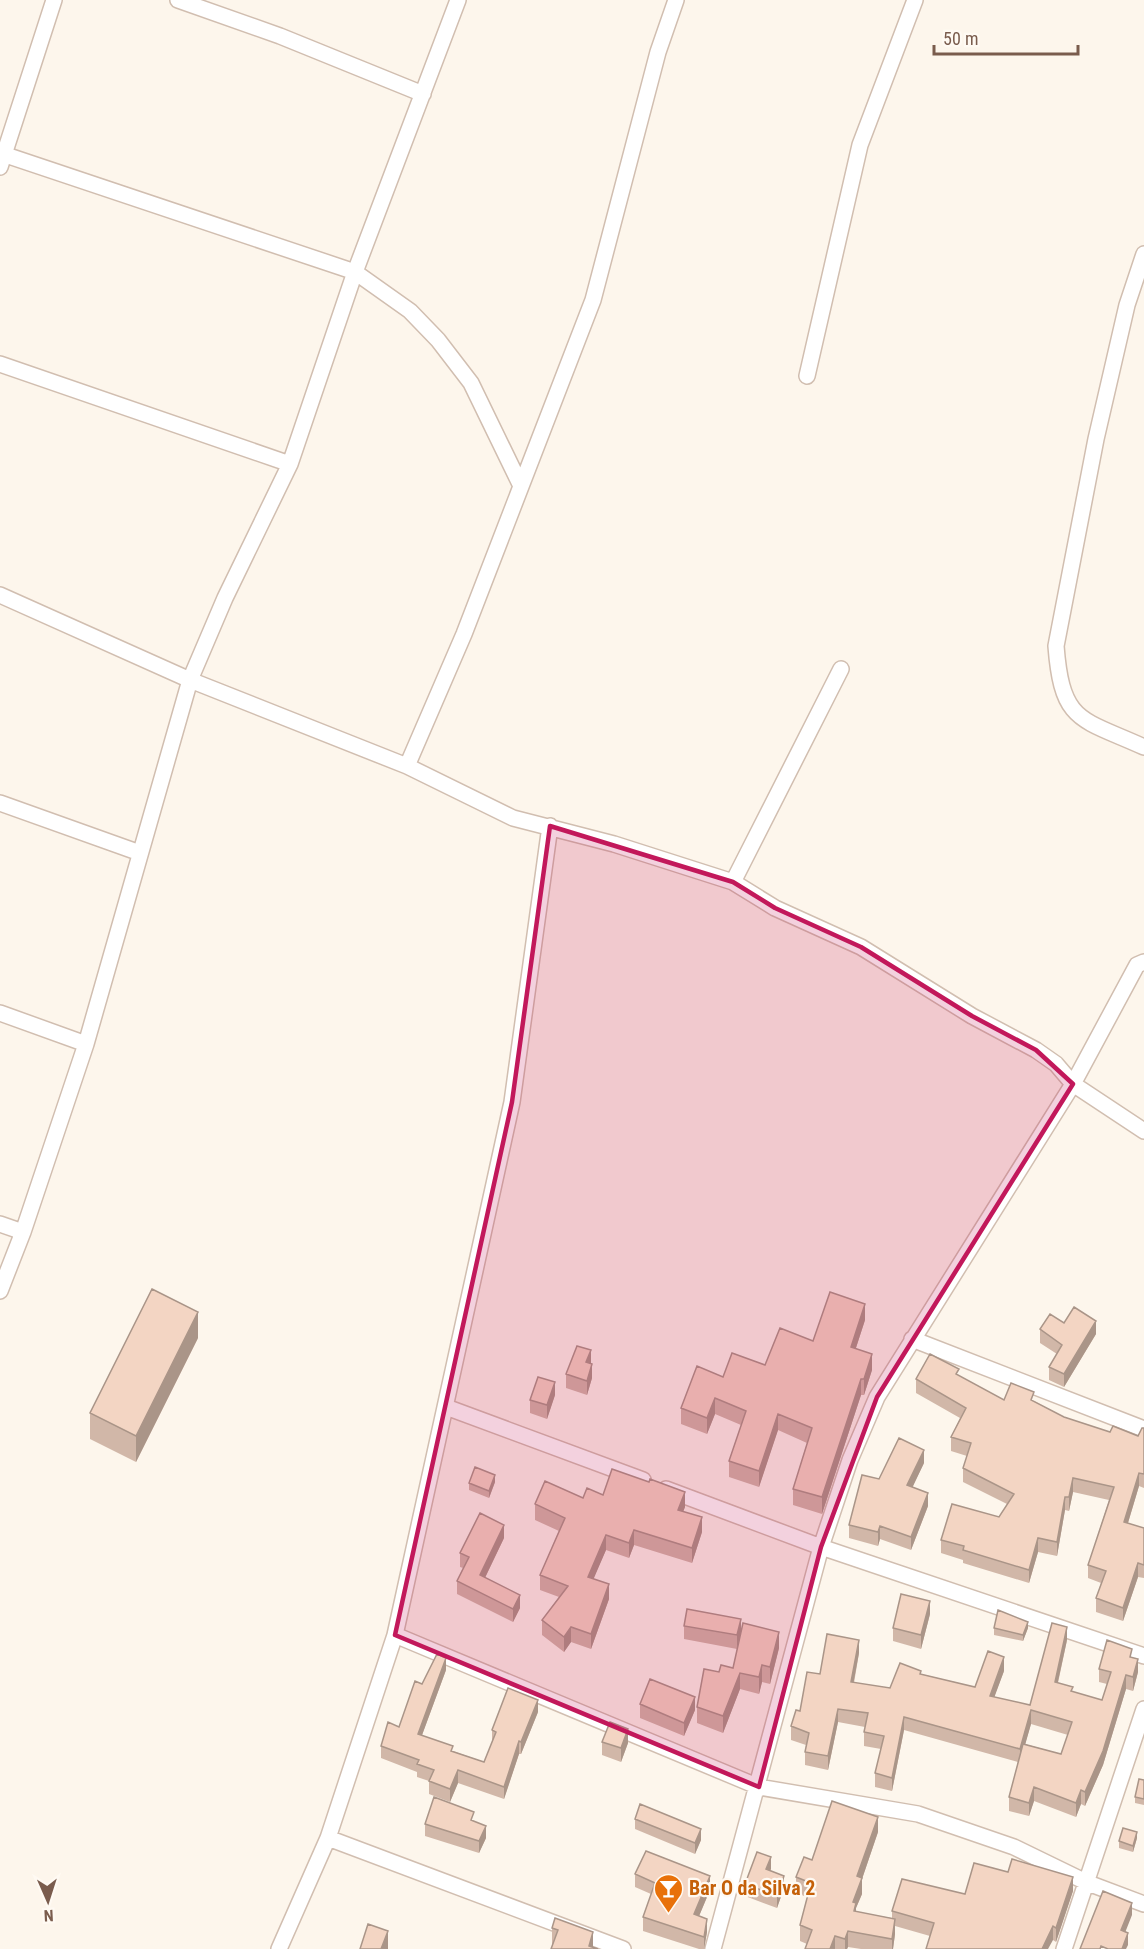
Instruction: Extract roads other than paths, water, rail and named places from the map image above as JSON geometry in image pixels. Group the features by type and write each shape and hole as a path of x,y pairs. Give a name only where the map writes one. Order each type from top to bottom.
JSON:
{"street":[{"path":"54,0 1,158 355,272 410,311 438,340 471,383 521,486"},
{"path":"178,0 280,36 423,94"},
{"path":"0,1291 23,1232 86,1044 190,680 225,598 290,464 355,272 458,0"},
{"path":"407,766 464,634 593,300 658,52 676,0"},
{"path":"807,376 860,145 915,0"},
{"path":"1144,254 1126,305 1096,439 1056,645 1058,675 1064,699 1080,718 1144,747"},
{"path":"0,364 290,464"},
{"path":"0,595 190,680 407,766 513,818 550,826 733,882 775,908 861,947 972,1016 1036,1050 1056,1064 1073,1084 1144,1131"},
{"path":"733,882 841,669"},
{"path":"0,802 140,853"},
{"path":"279,1949 328,1838 395,1635 512,1102 550,826"},
{"path":"713,1949 759,1787 821,1547 855,1449 877,1397 1073,1084 1137,965 1144,962"},
{"path":"0,1013 86,1044"},
{"path":"0,1224 23,1232"},
{"path":"912,1339 1144,1429"},
{"path":"446,1407 821,1547 1144,1656"},
{"path":"395,1635 759,1787 918,1814 1014,1847 1088,1883 1144,1904"},
{"path":"1064,1949 1088,1883 1144,1709"},
{"path":"328,1838 623,1949"}],"place":[{"name":"Bar O da Silva 2","path":"668,1914"}]}
